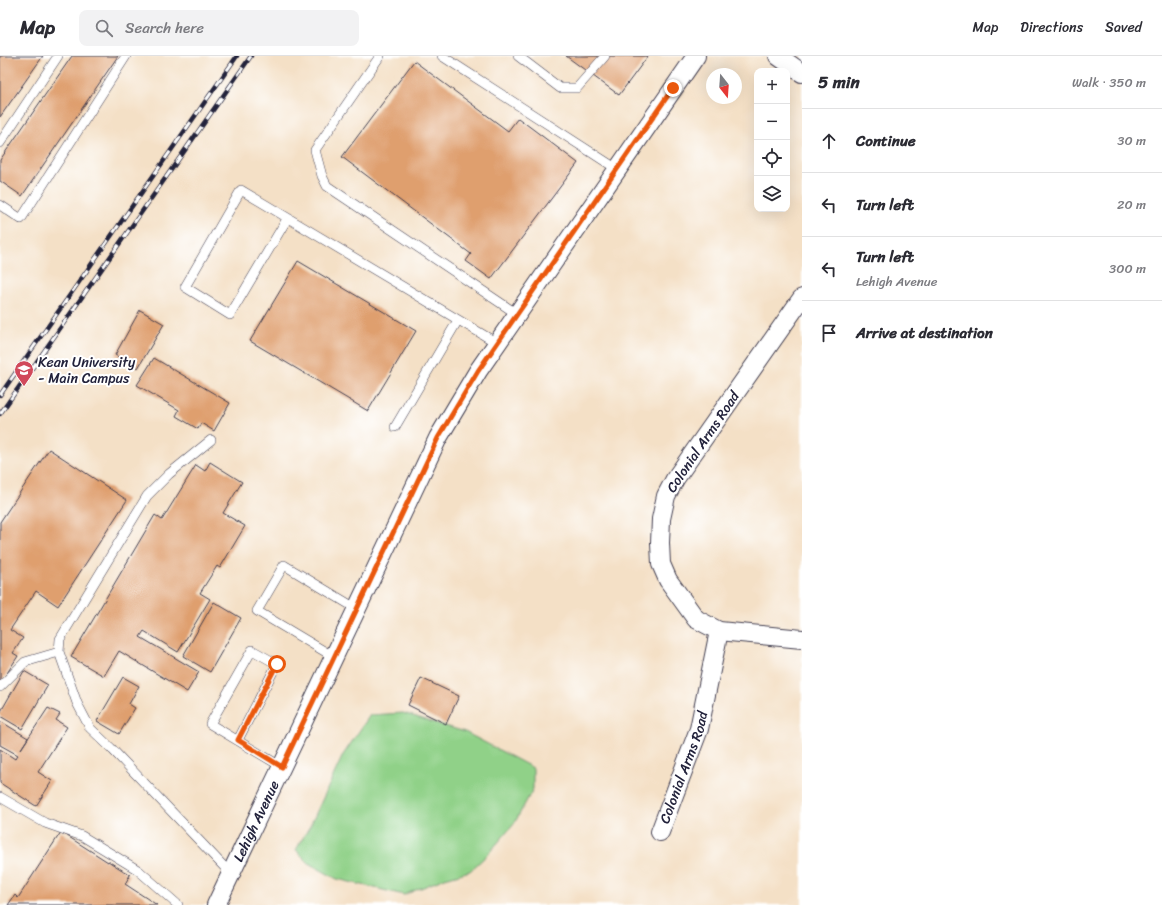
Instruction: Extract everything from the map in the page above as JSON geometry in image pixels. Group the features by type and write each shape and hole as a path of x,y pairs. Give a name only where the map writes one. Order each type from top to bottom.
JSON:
{"street":[{"name":"Lehigh Avenue","path":"216,905 438,438 478,371 696,56"},
{"path":"778,56 802,73"},
{"name":"Colonial Arms Road","path":"660,832 699,729 719,631 696,619 668,580 661,564 661,519 666,496 675,479 802,298"},
{"path":"719,631 802,640"}],"lane":[{"path":"0,143 58,56"},
{"path":"0,205 21,219 126,56"},
{"path":"380,56 315,150 322,176 327,186 517,314"},
{"path":"442,56 617,169"},
{"path":"518,56 560,88 577,88 605,56"},
{"path":"288,219 230,315 185,287 241,190 497,343"},
{"path":"395,427 458,320"},
{"path":"211,440 169,474 147,496 60,639 59,652 77,703 90,728 111,748 231,874"},
{"path":"334,657 257,611 284,565 357,609"},
{"path":"238,740 277,664 252,650 210,724 282,767"},
{"path":"0,687 25,662 59,652"},
{"path":"0,797 46,823 82,836 138,870 178,905"}],"green space":[{"path":"403,713 465,732 533,768 533,789 514,824 488,854 470,871 445,878 404,895 337,879 310,864 296,850 311,824 343,755 370,715"}],"building":[{"path":"0,56 43,56 0,117"},
{"path":"72,56 118,56 22,196 0,181 0,160"},
{"path":"566,56 648,56 619,95"},
{"path":"414,61 508,131 518,118 578,163 491,279 466,261 471,254 342,157"},
{"path":"298,261 416,331 368,411 250,341"},
{"path":"140,310 164,324 138,368 115,355"},
{"path":"154,358 230,403 214,431 201,423 198,429 176,416 179,410 137,385"},
{"path":"49,449 127,500 58,606 36,591 10,630 23,638 13,653 18,656 2,681 0,680 0,522"},
{"path":"210,462 242,482 223,513 245,526 220,568 217,566 200,593 210,599 178,652 144,631 140,637 199,672 187,692 119,651 104,676 71,657 155,515 162,520 196,465 205,471"},
{"path":"214,602 241,618 210,672 183,656"},
{"path":"24,671 48,685 22,729 0,716 0,713"},
{"path":"123,677 139,686 129,704 135,708 119,734 97,721"},
{"path":"421,678 459,696 446,724 408,705"},
{"path":"48,708 60,714 56,720 67,727 38,772 52,781 36,806 0,783 0,749 15,759 18,755 0,745 0,721 28,738 21,749"},
{"path":"61,832 130,875 125,884 157,905 8,905 15,895 18,898"}],"railway":[{"path":"0,395 237,56"},
{"path":"0,414 251,56"}],"place":[{"name":"Kean University - Main Campus","path":"24,387"}],"route":[{"path":"277,664 238,740 282,767 438,438 478,371 673,88"}]}
